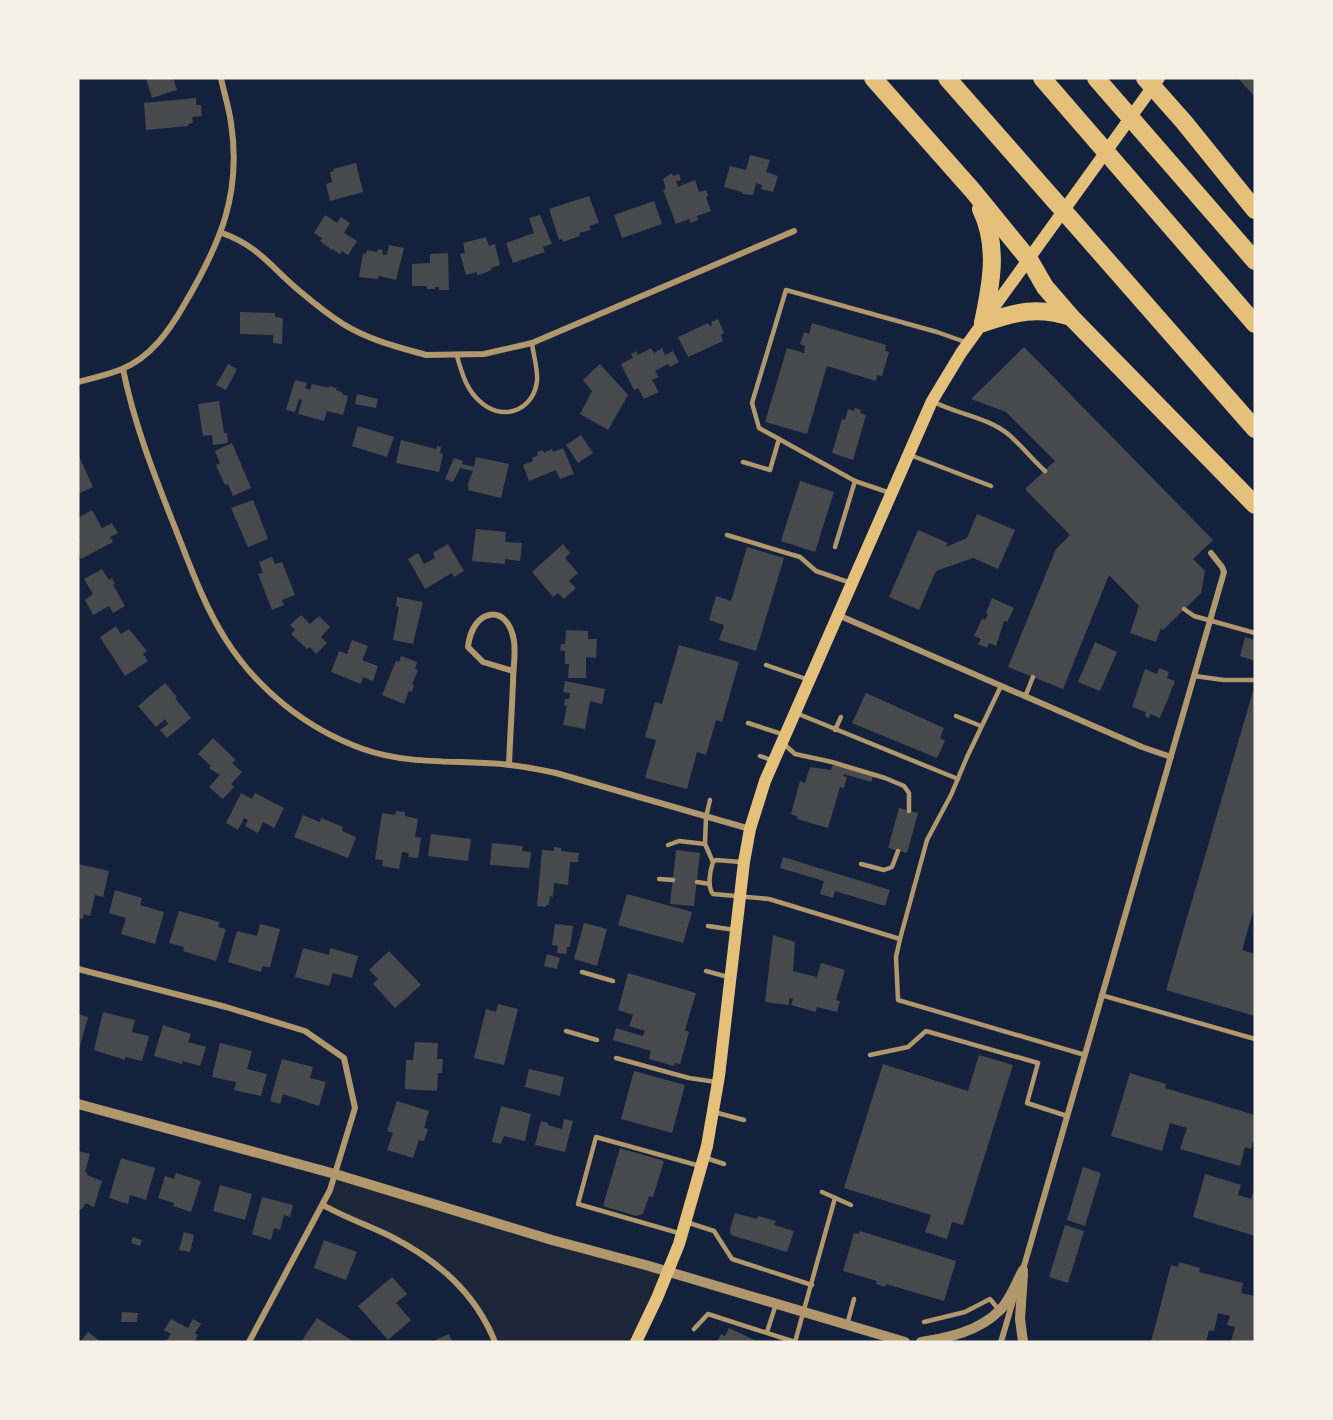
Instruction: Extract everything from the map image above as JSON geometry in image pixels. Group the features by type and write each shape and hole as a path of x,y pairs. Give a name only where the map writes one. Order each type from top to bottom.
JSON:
{"highway":[{"path":"873,78 973,191 1030,261 1045,287 1071,317 1255,505"},
{"path":"948,78 1255,429"},
{"path":"1042,78 1255,324"},
{"path":"1096,78 1255,261"},
{"path":"1152,81 1255,210"},
{"path":"973,191 984,215 992,248 991,285 983,323"},
{"path":"983,323 1010,314 1039,310 1071,317"}],"main road":[{"path":"636,1342 668,1272 703,1162 714,1112 744,862 750,830 765,781 932,401 968,344 1030,261 1152,81"}],"street":[{"path":"78,382 123,369 148,353 170,330 207,267 222,233 231,196 234,157 231,122 221,78"},
{"path":"222,233 240,239 254,248 301,292 344,324 378,341 426,356 430,354 457,356 484,354 532,343 794,231"},
{"path":"123,369 141,443 199,586 225,639 258,681 281,703 307,722 363,749 420,761 509,765 556,773 750,830"},
{"path":"1001,1342 1224,572 1211,554"},
{"path":"509,765 513,671 514,644 512,628 503,618 492,615 481,618 473,627 468,647 483,662 513,671"},
{"path":"837,615 1142,747 1171,757"},
{"path":"78,969 226,1007 305,1032 344,1058 355,1108 330,1190 249,1342"},
{"path":"78,1104 335,1174 552,1240 905,1342"},
{"path":"323,1205 389,1236 427,1257 450,1275 470,1296 488,1323 495,1342"},
{"path":"921,1342 974,1328 1000,1311 1023,1270"},
{"path":"1023,1270 1020,1319 1023,1342"}],"lane":[{"path":"890,493 855,481 759,428 752,403 786,290 937,332 968,344"},
{"path":"457,356 465,384 483,404 499,412 517,411 532,399 538,379 532,343"},
{"path":"932,401 953,412 982,420 1006,433 1045,471"},
{"path":"742,462 770,470 779,439"},
{"path":"907,454 990,486"},
{"path":"835,547 855,481"},
{"path":"727,535 800,557 816,571 851,583"},
{"path":"1184,609 1194,616 1255,633"},
{"path":"766,665 809,680"},
{"path":"1194,676 1224,680 1255,680"},
{"path":"1025,697 1033,677"},
{"path":"1001,686 927,840 900,939 897,957 898,1000 1085,1055"},
{"path":"795,713 958,779"},
{"path":"956,716 981,726"},
{"path":"835,730 841,717"},
{"path":"748,723 783,738 795,754 832,762 904,786 909,793 909,811"},
{"path":"760,756 774,761"},
{"path":"710,800 706,817 705,844 713,862 710,890 713,894 769,899 900,939"},
{"path":"668,844 679,841 705,844"},
{"path":"861,864 884,870 892,867 898,851"},
{"path":"713,862 717,860 744,862"},
{"path":"659,879 673,880"},
{"path":"697,882 710,884"},
{"path":"708,926 736,931"},
{"path":"706,971 731,978"},
{"path":"582,972 614,981"},
{"path":"1101,995 1255,1039"},
{"path":"566,1031 597,1040"},
{"path":"870,1055 908,1047 926,1031 1038,1063 1027,1103 1067,1116"},
{"path":"616,1058 689,1078 718,1082"},
{"path":"714,1112 744,1120"},
{"path":"723,1164 703,1162 596,1137 578,1204 683,1228 714,1231 732,1259 812,1285"},
{"path":"822,1192 851,1205"},
{"path":"694,1329 708,1314 795,1342 835,1198"},
{"path":"847,1325 854,1299"},
{"path":"924,1322 965,1312 990,1299 1000,1311"},
{"path":"767,1332 776,1304"}],"shaded area":[{"path":"335,1174 668,1272 636,1342 495,1342 470,1296 427,1257 323,1205"}],"building":[{"path":"146,78 173,78 177,90 152,98"},
{"path":"1238,78 1255,78 1255,97"},
{"path":"196,98 196,105 201,105 202,116 192,117 193,123 188,126 146,130 144,103"},
{"path":"750,155 770,160 766,172 778,176 773,192 761,189 762,185 756,183 753,195 742,194 742,192 724,187 730,166 746,170"},
{"path":"356,163 363,192 330,201 326,184 332,182 330,172 334,171 333,169"},
{"path":"672,173 673,176 679,174 681,180 676,181 678,187 695,180 699,192 706,190 711,211 697,216 698,220 691,223 689,219 676,224 663,190 666,189 663,179"},
{"path":"589,196 599,223 589,226 591,230 579,233 580,236 563,242 562,239 559,240 549,209"},
{"path":"654,201 662,224 622,238 614,215"},
{"path":"325,215 337,223 341,217 350,223 344,233 357,241 348,255 342,251 340,254 332,250 320,241 322,238 314,233"},
{"path":"540,215 552,244 543,247 545,252 513,263 506,243 534,233 529,218"},
{"path":"486,237 489,246 495,244 500,265 482,274 477,275 477,272 466,275 460,254 465,253 463,243"},
{"path":"389,245 404,248 396,280 379,276 378,279 359,277 363,253 366,254 367,250 377,252 378,249 383,250 382,254 387,255"},
{"path":"448,253 449,290 439,290 439,287 427,289 427,286 412,286 412,264 430,263 430,254"},
{"path":"240,312 275,313 275,317 283,318 282,344 273,343 273,335 240,334"},
{"path":"718,319 724,333 721,335 723,341 688,357 678,337 708,323 710,326 711,322"},
{"path":"812,323 886,345 885,351 889,352 882,376 877,375 876,381 827,366 807,434 765,422 787,348 804,353 805,346 800,344 804,332 809,334"},
{"path":"1024,347 1213,540 1193,559 1205,571 1201,593 1163,630 1161,628 1156,642 1130,633 1139,606 1109,575 1063,689 1008,667 1056,549 1070,535 1025,489 1055,461 1006,412 971,399"},
{"path":"651,348 654,353 662,348 665,355 673,351 679,362 670,367 668,364 655,371 659,377 652,380 659,392 644,399 638,388 634,390 621,364 633,358 631,354 636,351 638,355"},
{"path":"228,364 237,369 226,390 216,385"},
{"path":"600,364 628,395 608,430 580,414 592,391 583,380"},
{"path":"295,380 307,383 305,388 310,390 312,384 329,388 329,386 337,388 336,390 348,396 343,415 327,411 324,421 298,414 302,400 299,399 295,412 286,410"},
{"path":"357,394 378,399 376,408 355,404"},
{"path":"219,401 224,433 227,433 228,443 213,445 212,435 203,436 198,404"},
{"path":"855,408 866,415 853,460 832,453 842,419 845,420 848,409 854,411"},
{"path":"358,426 394,437 387,457 352,446"},
{"path":"581,435 593,453 578,463 566,445"},
{"path":"401,440 436,449 437,446 441,447 440,453 443,454 439,472 396,463"},
{"path":"232,443 251,488 233,496 216,465 220,463 215,451"},
{"path":"563,448 574,474 560,479 556,470 529,481 523,465 533,461 532,458 538,455 537,452 543,450 544,453 552,449 553,452"},
{"path":"78,454 93,487 78,494"},
{"path":"476,457 509,464 501,498 468,490 469,486 467,486 473,471 460,468 453,482 445,479 454,458 463,461 462,464 474,467"},
{"path":"800,481 834,492 815,552 781,541"},
{"path":"253,500 268,539 248,547 231,508"},
{"path":"92,510 102,528 112,523 118,533 110,537 113,542 81,559 78,553 78,539 80,538 78,518"},
{"path":"977,514 1015,530 998,569 973,558 936,571 919,610 889,597 918,530 948,543 946,547 967,538"},
{"path":"476,529 506,532 505,542 522,543 520,561 505,559 505,564 472,561"},
{"path":"448,544 464,571 454,577 452,573 425,589 408,559 418,553 424,564 435,558 433,553"},
{"path":"563,544 570,553 565,558 578,573 569,581 576,588 564,599 558,593 553,597 532,572"},
{"path":"747,547 784,558 756,651 719,640 724,625 709,620 716,596 731,601"},
{"path":"272,557 275,564 282,562 295,595 282,600 284,605 272,610 258,574 263,573 259,562"},
{"path":"102,569 109,580 112,578 115,584 113,585 125,606 113,613 109,606 93,615 85,600 93,594 84,579"},
{"path":"397,597 423,602 413,644 393,640 399,607 396,606"},
{"path":"992,598 1014,608 1007,622 1004,621 996,646 989,643 987,648 978,644 981,639 974,636 982,619 985,620 988,614 986,613"},
{"path":"301,615 310,624 319,616 330,627 321,637 327,643 316,654 291,634 295,630 290,625"},
{"path":"116,626 121,634 129,629 147,651 143,654 148,661 125,676 100,637"},
{"path":"566,630 588,631 588,639 597,639 596,658 586,657 586,678 568,678 569,664 565,664 565,651 560,650 561,644 565,644"},
{"path":"1245,637 1255,640 1255,661 1240,656"},
{"path":"352,640 368,646 362,660 378,666 373,681 363,677 361,684 331,672 339,651 347,654"},
{"path":"1095,642 1117,652 1100,691 1078,682"},
{"path":"679,645 739,662 722,722 716,720 706,755 697,752 687,789 645,778 656,740 645,737 655,702 662,704"},
{"path":"401,656 417,662 415,669 418,670 412,684 414,685 412,692 409,691 404,704 382,695 396,661 399,662"},
{"path":"1159,668 1169,672 1167,678 1175,681 1160,718 1150,714 1149,718 1145,716 1146,712 1132,707 1145,669 1157,674"},
{"path":"565,681 605,689 602,704 590,701 585,729 563,725 567,706 564,705 565,699 569,699 570,693 563,692"},
{"path":"165,683 191,718 167,738 160,730 168,724 165,719 156,727 138,706"},
{"path":"1253,691 1255,692 1255,905 1242,950 1255,954 1255,1016 1166,990"},
{"path":"866,693 944,728 940,738 945,741 937,758 852,723"},
{"path":"213,738 236,760 232,763 242,772 231,784 234,787 223,799 209,787 220,775 209,768 211,766 198,754"},
{"path":"833,764 873,776 871,782 844,774 843,776 847,777 844,788 840,787 828,828 797,819 798,817 791,814 800,781 805,783 810,767 831,770"},
{"path":"241,793 252,799 255,793 284,808 274,828 263,822 258,833 245,826 248,820 244,818 238,830 226,823"},
{"path":"899,808 918,813 907,853 888,848"},
{"path":"396,811 405,812 405,816 418,819 415,837 421,838 418,858 408,857 409,853 402,852 399,869 382,866 383,860 375,859 382,813 395,815"},
{"path":"303,815 320,822 321,818 343,827 342,831 356,837 348,858 294,837"},
{"path":"431,834 471,839 468,861 428,856"},
{"path":"492,843 523,846 522,851 531,852 529,868 490,865"},
{"path":"554,847 561,848 561,851 579,853 578,862 570,862 568,885 554,883 553,897 550,896 549,905 537,906 542,850 554,851"},
{"path":"676,850 700,853 694,906 670,904"},
{"path":"783,857 890,890 885,906 835,891 833,898 820,894 824,881 780,868"},
{"path":"78,864 109,871 103,897 95,895 90,916 84,914 83,919 78,918"},
{"path":"115,890 142,898 140,905 164,912 155,944 121,934 126,918 109,913"},
{"path":"627,894 692,912 683,943 618,925"},
{"path":"179,911 220,922 218,927 226,929 216,961 183,951 184,947 169,943"},
{"path":"584,923 607,929 597,966 574,959"},
{"path":"260,924 280,929 270,967 263,966 261,972 228,962 237,931 257,936"},
{"path":"555,924 573,926 570,947 567,947 566,954 557,953 558,946 552,945"},
{"path":"773,935 795,942 793,971 817,977 821,963 845,970 836,1000 840,1001 837,1012 817,1007 816,1012 791,1005 793,999 789,998 789,1005 765,1002"},
{"path":"303,948 329,955 330,948 358,956 352,978 333,973 329,986 295,977"},
{"path":"389,951 421,985 395,1008 373,984 378,979 369,970"},
{"path":"547,954 560,958 557,969 544,966"},
{"path":"628,973 696,993 685,1030 689,1032 680,1064 675,1063 674,1066 649,1059 651,1051 613,1040 616,1028 643,1036 645,1031 629,1026 633,1015 618,1010"},
{"path":"498,1004 518,1009 504,1065 474,1058 486,1009 496,1012"},
{"path":"103,1012 135,1020 132,1032 149,1036 142,1061 125,1057 125,1060 94,1050"},
{"path":"78,1014 88,1017 79,1049 78,1049"},
{"path":"163,1025 191,1034 188,1042 206,1047 200,1066 183,1061 182,1064 154,1056"},
{"path":"415,1042 438,1043 437,1059 443,1059 442,1073 438,1073 437,1091 405,1089 406,1060 413,1060"},
{"path":"220,1043 252,1051 247,1069 267,1074 261,1096 234,1090 236,1082 212,1077"},
{"path":"979,1055 1013,1065 963,1225 952,1222 947,1239 943,1238 925,1232 931,1215 844,1188 883,1064 968,1091"},
{"path":"282,1059 313,1067 310,1078 326,1082 319,1106 283,1094 280,1104 270,1101"},
{"path":"529,1069 564,1077 560,1096 525,1087"},
{"path":"634,1071 685,1085 672,1133 621,1119"},
{"path":"1130,1073 1166,1084 1165,1088 1255,1115 1255,1143 1253,1142 1251,1149 1245,1147 1240,1166 1180,1149 1187,1128 1170,1123 1162,1151 1111,1136"},
{"path":"397,1101 429,1111 424,1128 428,1129 424,1141 419,1140 413,1158 387,1150 393,1133 387,1131"},
{"path":"501,1106 531,1114 525,1141 504,1136 501,1144 492,1142"},
{"path":"564,1119 573,1121 565,1152 535,1145 541,1121 562,1129"},
{"path":"620,1148 664,1161 653,1197 649,1196 643,1214 636,1216 603,1206"},
{"path":"78,1151 90,1154 85,1172 87,1175 102,1181 94,1207 86,1203 81,1210 78,1209"},
{"path":"121,1158 155,1168 146,1200 130,1195 128,1204 109,1198"},
{"path":"1083,1167 1101,1173 1085,1226 1067,1220"},
{"path":"176,1173 201,1181 191,1212 158,1198 165,1176 174,1179"},
{"path":"1205,1174 1241,1185 1238,1195 1251,1199 1255,1189 1255,1236 1193,1217"},
{"path":"220,1185 252,1194 245,1220 213,1211"},
{"path":"262,1197 293,1205 290,1217 284,1215 280,1230 274,1228 271,1240 252,1234"},
{"path":"735,1213 776,1221 774,1225 794,1231 787,1252 731,1235 730,1229"},
{"path":"1065,1225 1084,1231 1068,1283 1049,1277"},
{"path":"860,1231 956,1261 944,1301 886,1284 885,1287 876,1284 877,1281 843,1271 854,1233 859,1234"},
{"path":"184,1232 194,1235 190,1252 179,1250"},
{"path":"133,1237 142,1240 140,1246 131,1243"},
{"path":"324,1240 357,1252 346,1280 314,1268"},
{"path":"1179,1262 1200,1268 1199,1272 1243,1283 1241,1293 1255,1296 1255,1342 1231,1342 1235,1327 1227,1325 1230,1316 1218,1313 1214,1331 1209,1330 1206,1342 1151,1342 1171,1265 1178,1267"},
{"path":"392,1277 407,1294 396,1303 411,1320 388,1340 358,1306"},
{"path":"122,1312 138,1313 137,1322 121,1322"},
{"path":"317,1318 354,1342 301,1342"},
{"path":"171,1319 188,1328 193,1319 201,1324 195,1333 198,1335 194,1342 166,1342 171,1334 164,1330"},
{"path":"729,1328 759,1342 717,1342 721,1334 725,1336"},
{"path":"88,1332 101,1342 80,1342"},
{"path":"449,1334 452,1342 431,1342"}]}
